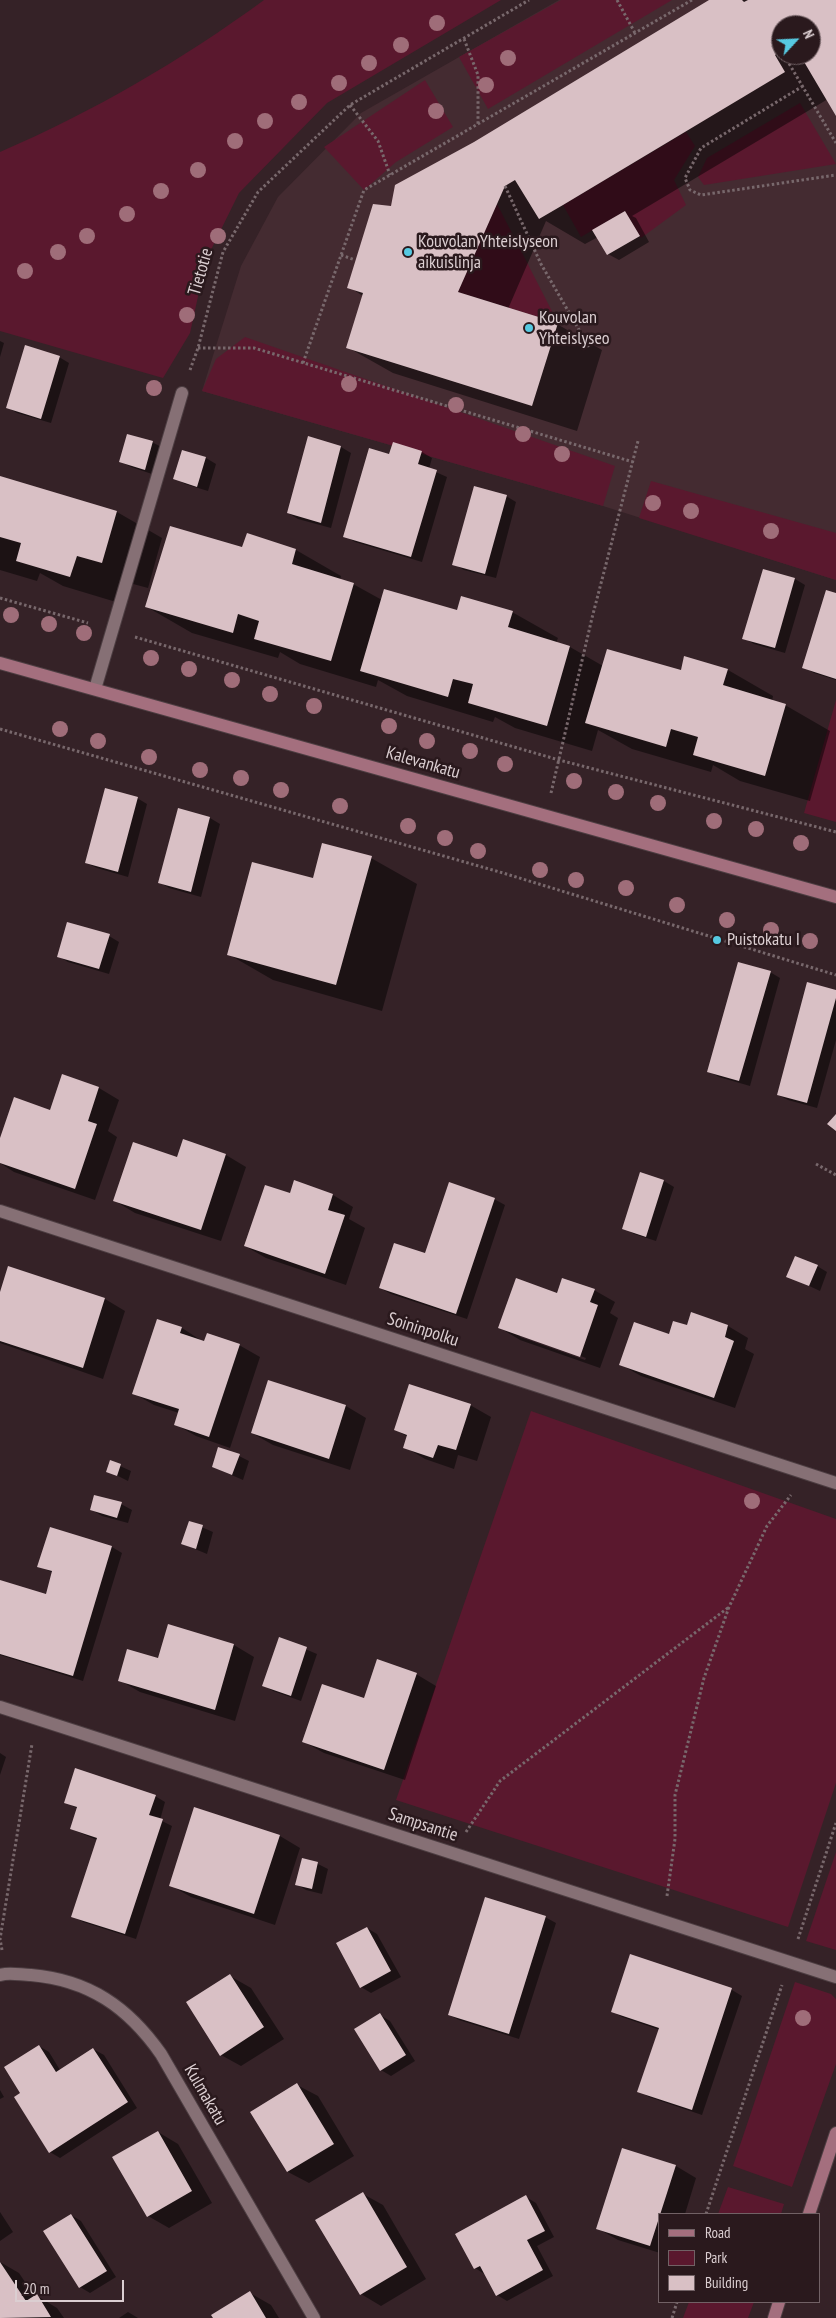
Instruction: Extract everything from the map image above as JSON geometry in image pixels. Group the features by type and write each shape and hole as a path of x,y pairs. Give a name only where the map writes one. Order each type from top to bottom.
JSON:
{"main road":[{"name":"Kalevankatu","path":"0,663 836,897"},
{"path":"809,2213 836,2133"},
{"path":"774,2318 779,2303"}],"street":[{"path":"95,689 182,393"},
{"name":"Soininpolku","path":"0,1211 836,1483"},
{"name":"Sampsantie","path":"0,1707 836,1978"},
{"name":"Kulmakatu","path":"2,1974 49,1977 84,1986 115,2004 144,2030 161,2054 314,2318"}],"path":[{"name":"Tietotie","path":"182,393 198,348 223,252 258,192 350,105 529,0"},
{"path":"617,0 635,33"},
{"path":"304,363 364,190 692,0"},
{"path":"464,38 478,75 478,125"},
{"path":"790,65 836,143"},
{"path":"803,86 701,148 684,178 690,190 701,195 836,174"},
{"path":"350,105 378,141 390,175"},
{"path":"505,186 533,246 588,346"},
{"path":"533,246 550,238"},
{"path":"341,255 355,260"},
{"path":"198,348 254,348 633,462"},
{"path":"546,815 638,441"},
{"path":"0,598 559,760 836,832"},
{"path":"0,729 503,873 836,975"},
{"path":"816,1164 836,1175"},
{"path":"663,1922 675,1839 675,1795 704,1678 729,1607 767,1526 808,1474"},
{"path":"452,1853 500,1781 729,1607"},
{"path":"2,1974 0,1940 35,1718"},
{"path":"798,1939 836,1823"},
{"path":"706,2213 783,1982"},
{"path":"672,2318 677,2303"}],"shaded area":[{"name":"Kouvolan Yhteislyseo","path":"559,0 836,0 836,580 603,506 202,391 241,266 278,197 361,113"}],"green space":[{"path":"264,0 501,0 327,103 239,193 206,260 190,333 163,378 0,331 0,152 69,120 136,84"},
{"path":"561,0 672,0 488,109 459,57"},
{"path":"425,80 453,127 396,162 364,190 324,147"},
{"path":"800,103 836,164 704,185 698,177 707,158"},
{"path":"686,132 695,146 674,180 686,205 641,238 625,211 581,237 563,205"},
{"path":"497,204 558,323 458,292"},
{"path":"245,337 615,466 603,506 202,391 216,359"},
{"path":"651,481 836,533 836,580 639,518"},
{"path":"836,700 836,822 804,813"},
{"path":"531,1411 836,1519 836,1783 788,1927 396,1800"},
{"path":"836,1852 836,1950 806,1941"},
{"path":"795,1982 831,1994 836,1999 836,2064 792,2187 733,2166"},
{"path":"728,2187 784,2204 781,2213 718,2213"},
{"path":"689,2303 754,2303 748,2318 683,2318"}],"building":[{"path":"709,0 742,0 744,2 748,0 836,0 836,116 806,65 821,65 821,15 771,15 771,65 781,65 785,72 539,219 515,180 505,186 458,292 558,323 532,406 346,348 363,293 347,288 373,204 391,206 395,185 474,142"},
{"path":"625,211 640,236 607,255 592,230"},
{"path":"25,345 60,356 41,419 6,408"},
{"path":"127,434 153,441 145,470 119,462"},
{"path":"308,436 341,446 321,523 287,513"},
{"path":"393,442 422,451 418,464 437,470 411,557 343,537 369,448 389,454"},
{"path":"182,450 206,457 197,487 173,479"},
{"path":"0,476 117,511 102,563 77,556 70,577 16,561 21,543 0,537"},
{"path":"474,486 507,495 485,574 452,565"},
{"path":"170,526 242,547 247,533 296,549 292,564 354,583 331,661 254,639 259,621 238,614 233,633 145,607"},
{"path":"763,569 795,578 775,648 742,639"},
{"path":"384,589 457,610 461,596 513,611 508,627 570,646 547,726 468,703 473,684 453,679 448,697 360,671"},
{"path":"826,590 836,593 836,679 802,668"},
{"path":"607,649 681,670 684,656 728,669 723,685 786,704 765,776 693,755 698,737 671,729 666,747 585,723"},
{"path":"105,788 138,797 118,872 85,863"},
{"path":"178,808 210,817 191,892 158,883"},
{"path":"322,843 372,856 336,985 227,955 252,862 313,878"},
{"path":"67,922 110,934 99,969 57,957"},
{"path":"738,962 771,971 739,1081 707,1072"},
{"path":"807,982 836,990 836,998 807,1103 777,1095"},
{"path":"62,1074 99,1087 88,1121 97,1124 75,1189 0,1163 0,1138 14,1097 50,1110"},
{"path":"836,1114 836,1131 827,1124"},
{"path":"183,1139 226,1154 201,1230 113,1201 133,1142 177,1157"},
{"path":"640,1172 664,1180 646,1237 622,1229"},
{"path":"294,1180 333,1194 328,1210 345,1215 325,1274 244,1246 265,1185 290,1193"},
{"path":"449,1182 495,1198 456,1314 379,1288 394,1243 425,1253"},
{"path":"795,1256 818,1265 809,1286 786,1277"},
{"path":"8,1266 105,1298 83,1368 0,1341 0,1292"},
{"path":"516,1278 557,1293 562,1278 595,1289 590,1302 598,1305 580,1357 498,1328"},
{"path":"691,1312 728,1325 725,1337 734,1341 714,1398 619,1365 634,1322 669,1334 673,1321 687,1325"},
{"path":"157,1319 182,1327 180,1333 204,1341 207,1333 240,1344 209,1437 174,1425 179,1409 132,1394"},
{"path":"268,1380 346,1405 329,1459 251,1433"},
{"path":"409,1384 471,1404 456,1450 438,1445 433,1458 403,1448 407,1435 394,1430"},
{"path":"218,1447 240,1454 232,1475 212,1467"},
{"path":"110,1460 121,1464 117,1476 106,1472"},
{"path":"94,1495 122,1502 117,1518 90,1510"},
{"path":"189,1521 203,1525 196,1549 181,1544"},
{"path":"50,1527 112,1546 73,1676 0,1654 0,1580 46,1594 52,1571 37,1567"},
{"path":"168,1624 234,1644 215,1710 118,1681 127,1649 158,1658"},
{"path":"279,1637 307,1647 291,1696 262,1686"},
{"path":"377,1659 417,1673 384,1770 302,1742 322,1684 364,1698"},
{"path":"75,1768 156,1795 149,1815 163,1819 125,1934 71,1917 97,1838 70,1829 77,1807 64,1803"},
{"path":"194,1807 280,1835 254,1914 169,1886"},
{"path":"302,1858 318,1862 312,1889 295,1885"},
{"path":"485,1897 546,1916 509,2034 448,2015"},
{"path":"367,1927 391,1971 360,1988 336,1943"},
{"path":"630,1954 732,1988 692,2110 637,2092 659,2028 611,2012"},
{"path":"230,1974 264,2027 220,2056 186,2002"},
{"path":"380,2013 406,2055 380,2071 354,2029"},
{"path":"39,2045 56,2072 93,2048 128,2102 49,2153 14,2097 20,2093 4,2067"},
{"path":"297,2083 334,2144 287,2172 250,2112"},
{"path":"158,2131 192,2191 147,2217 112,2157"},
{"path":"622,2148 676,2165 661,2213 658,2213 658,2221 650,2246 596,2229"},
{"path":"363,2192 407,2267 360,2295 315,2220"},
{"path":"526,2195 545,2231 527,2240 543,2270 496,2296 480,2266 474,2269 455,2234"},
{"path":"71,2214 107,2271 79,2288 43,2231"},
{"path":"0,2262 26,2301 37,2294 51,2317 0,2318"},
{"path":"250,2291 266,2318 213,2318 211,2315"}],"place":[{"name":"Kouvolan Yhteislyseon aikuislinja","path":"408,252"},
{"name":"Kouvolan Yhteislyseo","path":"529,328"},
{"name":"Puistokatu I","path":"717,940"}]}
